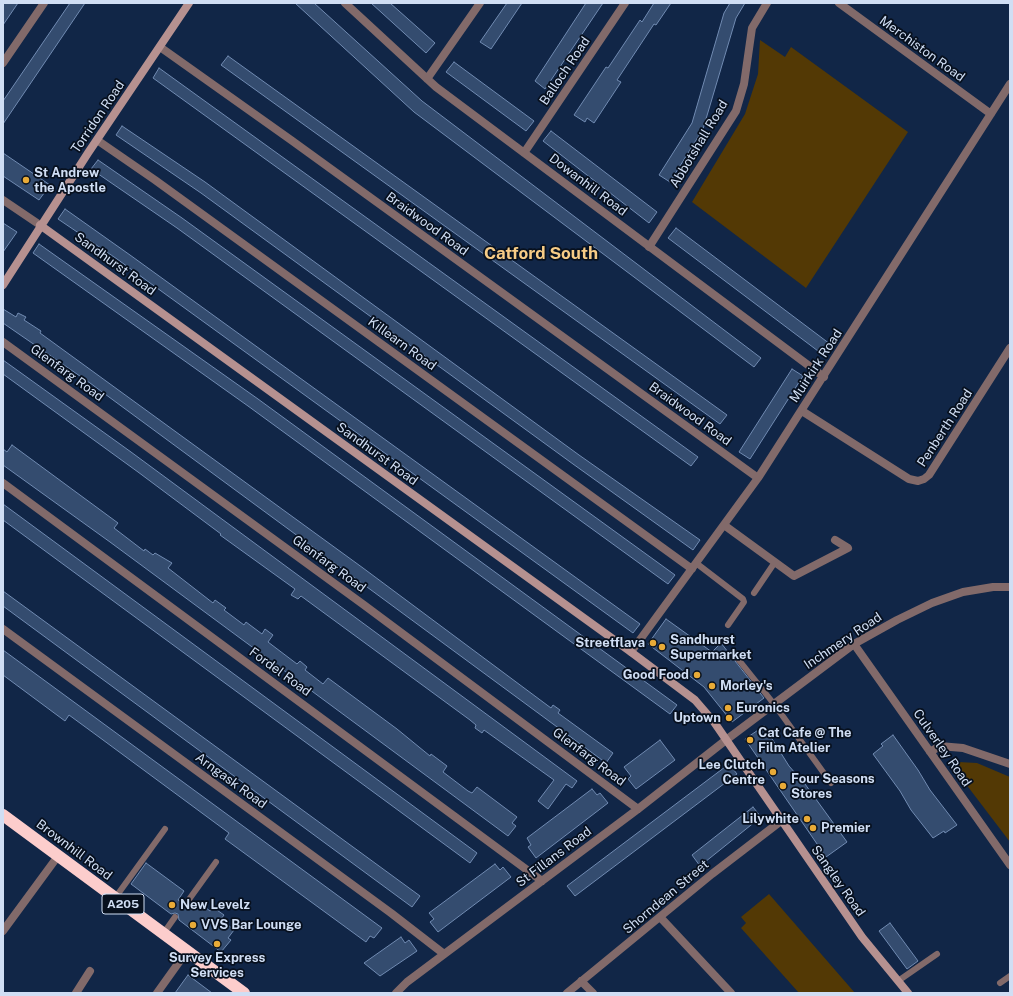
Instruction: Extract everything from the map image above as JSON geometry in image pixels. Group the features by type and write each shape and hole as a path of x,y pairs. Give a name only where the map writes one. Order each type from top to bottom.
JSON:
{"highway":[{"name":"Brownhill Road","path":"3,815 244,993"}],"street":[{"path":"3,63 44,3"},
{"name":"Torridon Road","path":"3,285 40,225 189,3"},
{"name":"Dowanhill Road","path":"345,3 428,79 524,153 824,377"},
{"path":"428,79 480,3"},
{"name":"Balloch Road","path":"524,153 625,3"},
{"name":"Abbotshall Road","path":"650,247 736,111 746,72 752,28 767,3"},
{"name":"Merchiston Road","path":"839,3 990,114"},
{"name":"Braidwood Road","path":"160,47 758,478"},
{"name":"Muirkirk Road","path":"631,652 758,478 1010,84"},
{"name":"Killearn Road","path":"97,140 694,566"},
{"name":"Sandhurst Road","path":"3,200 40,225 631,652 695,700 714,722 726,740"},
{"name":"Glenfarg Road","path":"3,342 358,600 638,809"},
{"name":"Penberth Road","path":"802,411 909,478 918,481 924,480 929,475 1010,348"},
{"name":"Fordel Road","path":"3,483 542,881"},
{"path":"724,525 794,576 848,548 835,540"},
{"name":"Inchmery Road","path":"726,740 854,644 897,620 950,596 970,590 993,587 1010,587"},
{"name":"Arngask Road","path":"3,628 391,913 444,954"},
{"name":"Culverley Road","path":"854,644 1010,865"},
{"name":"St Fillans Road","path":"396,993 407,982 638,809 726,740"},
{"name":"Sangley Road","path":"726,740 862,937 908,993"},
{"path":"930,752 940,746 963,748 1010,764"},
{"name":"Shorndean Street","path":"566,993 746,846 781,821"},
{"path":"3,931 58,856"},
{"path":"660,917 731,993"},
{"path":"157,993 186,951"},
{"path":"76,993 90,971"},
{"path":"581,981 593,993"}],"lane":[{"path":"754,593 775,562"},
{"path":"694,566 743,599 744,602 728,625"},
{"path":"734,654 774,704 831,783"},
{"path":"115,898 165,829"},
{"path":"185,905 216,862"},
{"path":"163,934 175,917"},
{"path":"898,981 937,954"},
{"path":"1000,983 1010,976"}],"shaded area":[{"path":"760,40 785,57 791,47 908,132 806,288 692,202 745,114 758,74"},
{"path":"958,762 977,763 1010,777 1010,842 959,775"},
{"path":"769,894 855,993 799,993 741,928 746,923 741,917"}],"building":[{"path":"3,3 18,3 3,25"},
{"path":"70,3 85,3 3,124 3,101"},
{"path":"295,3 314,3 422,101 761,358 754,367 414,112"},
{"path":"371,3 390,3 435,43 426,53"},
{"path":"507,3 522,3 491,49 480,42"},
{"path":"586,3 603,3 545,89 535,81"},
{"path":"654,3 671,3 656,25 654,24 617,80 621,82 594,123 587,118 585,122 574,115 606,67 608,68 640,20 642,22"},
{"path":"730,3 745,3 736,18 703,129 670,182 659,175 692,123 724,13"},
{"path":"228,56 727,415 720,424 221,65"},
{"path":"454,62 534,121 526,131 446,72"},
{"path":"159,68 698,457 691,466 153,78"},
{"path":"122,126 205,182 579,455 700,540 693,550 201,193 116,135"},
{"path":"551,131 657,212 649,223 543,141"},
{"name":"St Andrew the Apostle","path":"3,153 50,185 39,200 3,176"},
{"path":"98,160 182,218 675,575 668,584 177,228 91,169"},
{"path":"65,209 640,624 633,633 117,259 58,219"},
{"path":"3,223 17,232 3,252"},
{"path":"676,228 830,344 822,354 668,238"},
{"path":"39,244 258,399 677,705 670,714 248,406 33,253"},
{"path":"3,309 16,317 18,313 26,317 24,320 41,331 40,333 363,568 551,708 553,705 560,710 558,713 613,753 606,763 90,383 3,323"},
{"path":"3,360 131,452 577,781 572,788 566,784 548,809 538,801 554,780 484,730 482,733 475,728 476,725 470,720 301,596 298,599 291,595 295,589 3,374"},
{"path":"792,369 803,376 750,459 739,452"},
{"path":"12,445 118,523 114,528 144,551 145,549 153,555 155,553 172,563 168,568 213,603 215,600 226,608 224,610 244,625 246,622 262,634 265,629 273,635 268,642 297,664 300,661 307,667 305,670 323,684 328,678 397,729 430,756 431,754 447,766 443,772 468,791 472,793 477,787 517,817 512,823 516,826 508,836 110,542 3,465 3,449 7,452"},
{"path":"3,504 477,853 470,863 3,520"},
{"path":"3,591 420,896 412,907 3,606"},
{"path":"666,619 712,652 721,643 764,698 732,722 704,687 648,644"},
{"path":"3,650 382,928 374,938 370,936 366,942 225,839 229,833 69,715 65,721 3,675"},
{"path":"764,726 789,766 796,774 797,773 847,842 826,857 745,739"},
{"path":"893,735 918,770 930,790 957,825 945,833 944,831 933,838 911,810 900,791 873,754 883,746 881,744"},
{"path":"660,740 675,760 636,789 628,779 631,776 624,767"},
{"path":"729,764 737,774 575,896 567,886"},
{"path":"592,789 597,795 600,793 608,803 536,858 528,847 531,845 527,838"},
{"path":"753,807 761,817 700,866 692,855"},
{"path":"146,863 184,891 178,900 181,902 183,909 191,909 197,901 210,911 214,908 224,915 221,919 234,930 228,938 231,940 221,952 179,920 178,914 171,914 131,884"},
{"path":"495,864 500,870 503,867 511,877 438,932 430,922 434,919 429,913"},
{"path":"890,923 918,961 907,969 879,931"},
{"path":"401,937 405,943 409,940 417,951 380,976 364,963"},
{"path":"188,975 212,993 175,993"}],"place":[{"name":"St Andrew the Apostle","path":"26,180"},
{"name":"Streetflava","path":"653,643"},
{"name":"Sandhurst Supermarket","path":"662,647"},
{"name":"Good Food","path":"697,675"},
{"name":"Morley's","path":"712,686"},
{"name":"Euronics","path":"728,708"},
{"name":"Uptown","path":"729,718"},
{"name":"Cat Cafe @ The Film Atelier","path":"750,740"},
{"name":"Lee Clutch Centre","path":"773,772"},
{"name":"Four Seasons Stores","path":"783,786"},
{"name":"Lilywhite","path":"807,819"},
{"name":"Premier","path":"813,828"},
{"name":"New Levelz","path":"172,905"},
{"name":"VVS Bar Lounge","path":"193,925"},
{"name":"Survey Express Services","path":"217,944"}],"district":[{"name":"Catford South","path":"541,254"}]}
